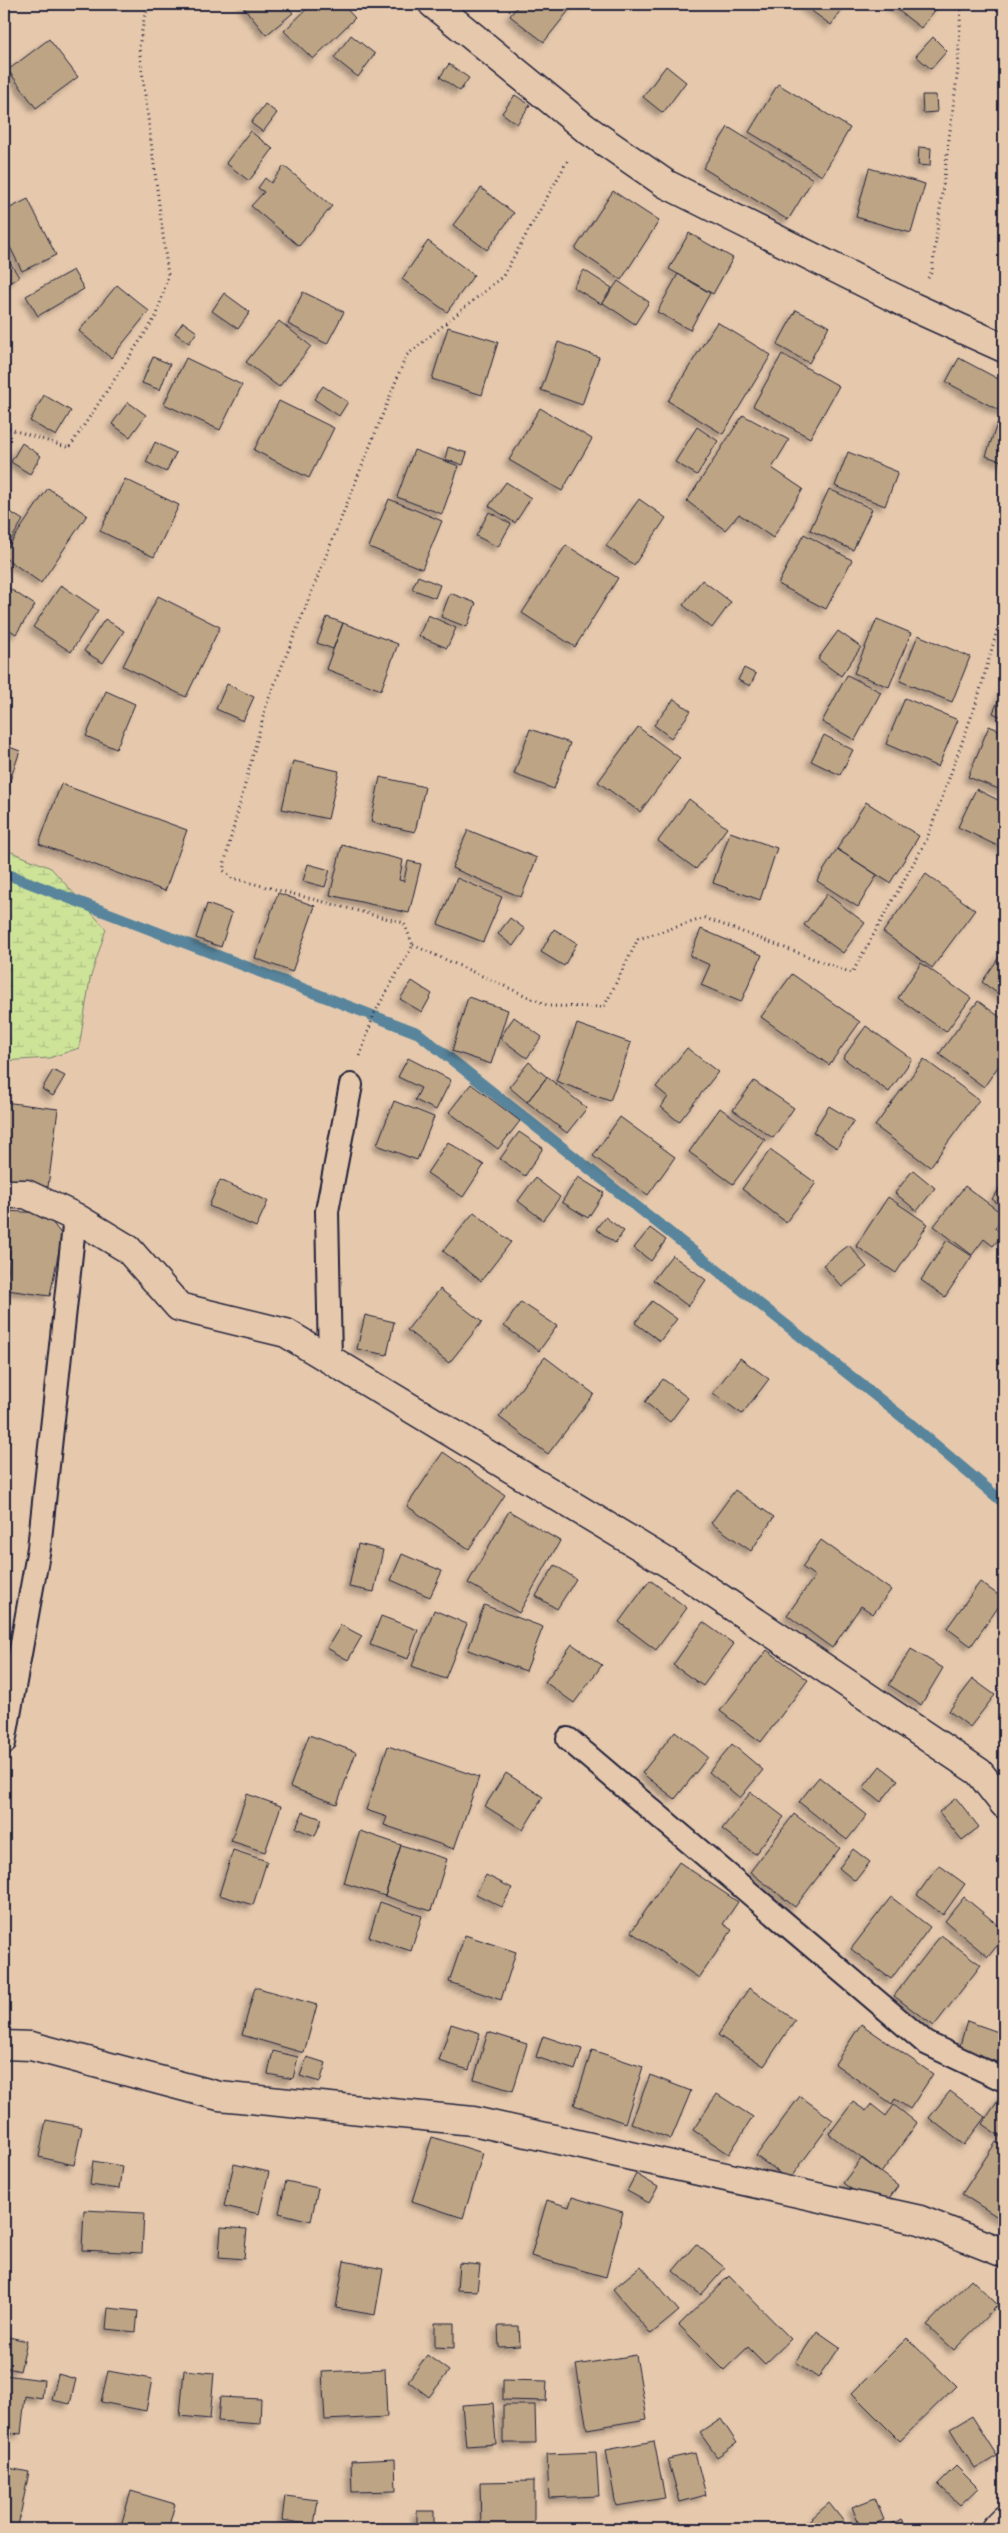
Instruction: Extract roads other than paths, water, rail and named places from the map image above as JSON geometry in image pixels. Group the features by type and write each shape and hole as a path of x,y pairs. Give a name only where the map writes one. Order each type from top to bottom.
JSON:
{"street":[{"path":"433,4 586,128 666,184 913,307 1004,348"},
{"path":"4,1194 26,1194 75,1217 128,1249 179,1307 286,1333 668,1563 979,1772 1004,1804"},
{"path":"4,2045 31,2046 219,2096 473,2121 920,2220 1004,2253"},
{"path":"995,2529 1004,2520"}],"lane":[{"path":"330,1359 327,1211 351,1085"},
{"path":"4,1743 39,1548 75,1217"},
{"path":"568,1739 926,2043 1004,2080"}],"waterway":[{"path":"4,873 418,1033 906,1420 1004,1503"}]}
